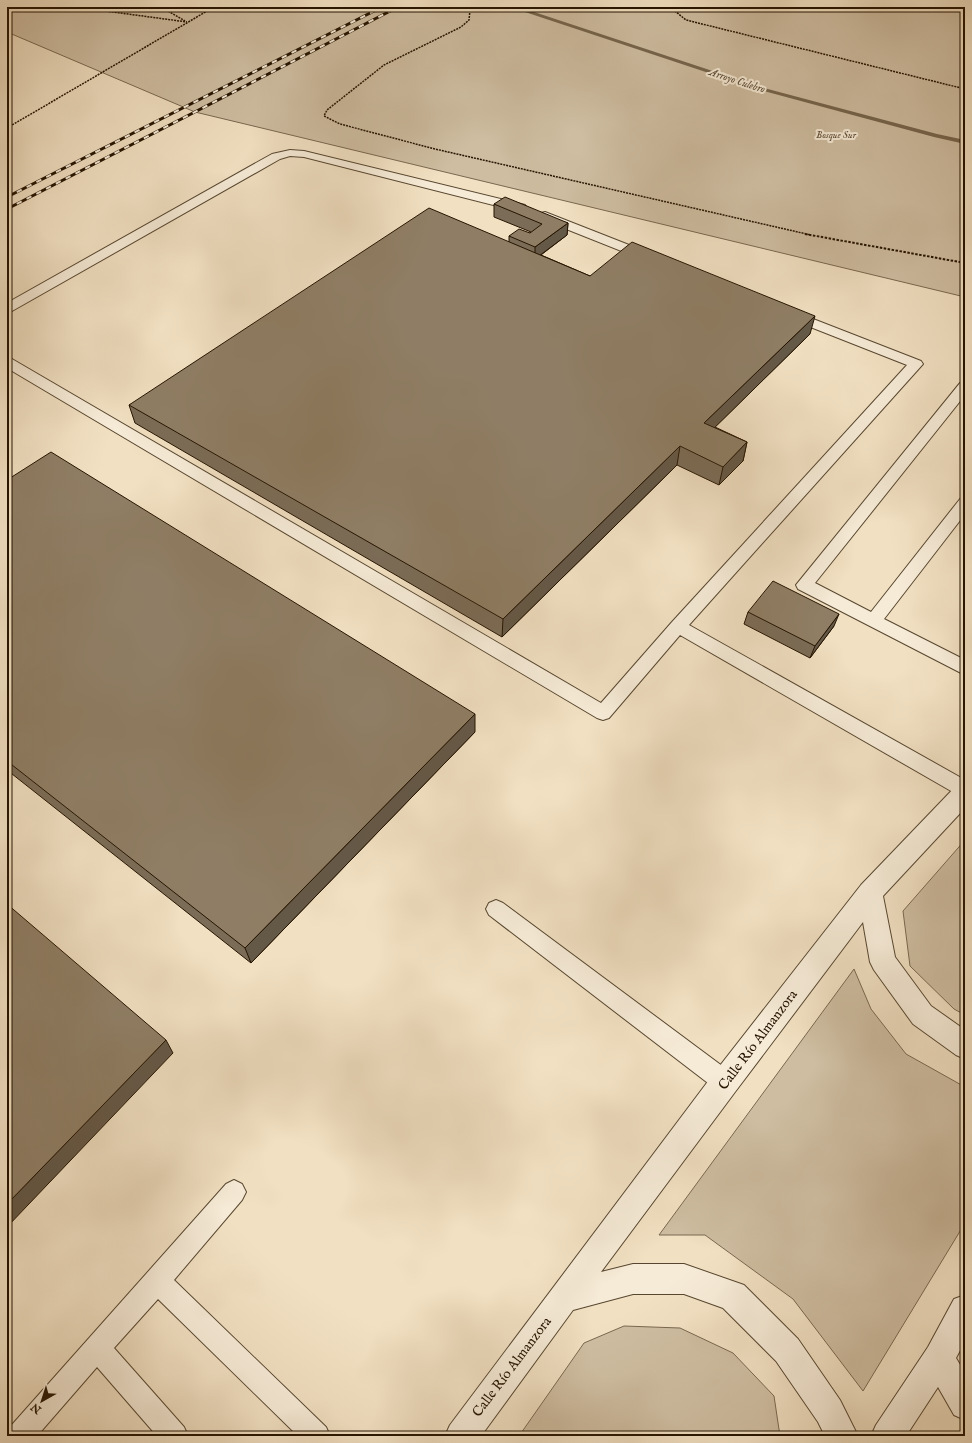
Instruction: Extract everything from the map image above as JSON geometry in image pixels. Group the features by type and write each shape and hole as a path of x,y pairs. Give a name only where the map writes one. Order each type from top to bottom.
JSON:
{"street":[{"name":"Calle Río Almanzora","path":"461,1436 725,1082 870,893 965,792"},
{"path":"870,893 883,962 922,1015 965,1046"},
{"path":"563,1298 633,1279 684,1278 733,1296 787,1350 828,1411 842,1436"},
{"path":"887,1436 940,1358 965,1310"},
{"path":"940,1358 965,1404"}],"lane":[{"path":"7,308 276,156 290,153 304,154 527,209 659,262"},
{"path":"7,362 603,713 678,626 916,364 777,308"},
{"path":"965,386 804,585 965,668"},
{"path":"873,621 965,503"},
{"path":"678,626 965,789"},
{"path":"496,909 725,1082"},
{"path":"19,1436 234,1192"},
{"path":"157,1281 317,1436"},
{"path":"97,1348 175,1436"}],"path":[{"path":"76,7 188,22"},
{"path":"164,7 166,10 188,22"},
{"path":"7,128 214,7"},
{"path":"670,7 686,20 965,89"},
{"path":"470,10 469,20 461,28 384,65 327,110 324,116 340,124 436,149 787,231 965,263"}],"green space":[{"name":"Bosque Sur","path":"7,7 965,7 965,297 195,112 7,32"},
{"path":"965,840 965,1015 954,1009 910,966 903,911"},
{"path":"854,969 871,1009 906,1054 965,1087 965,1223 863,1391 793,1299 705,1235 659,1235"},
{"path":"624,1326 680,1328 733,1353 774,1396 780,1436 519,1436 584,1343"}],"building":[{"path":"505,197 568,223 535,247 509,236 519,229 530,233 542,224 494,204"},
{"path":"429,208 590,276 632,242 815,316 704,423 747,442 723,467 680,446 503,619 129,405"},
{"path":"51,452 475,714 245,948 7,761 7,480"},
{"path":"773,581 839,614 815,646 748,612"},
{"path":"7,904 166,1040 7,1204"}],"waterway":[{"name":"Arroyo Culebro","path":"513,7 762,89 936,136 965,142"}],"railway":[{"path":"7,197 382,7"},
{"path":"7,209 398,7"}]}
